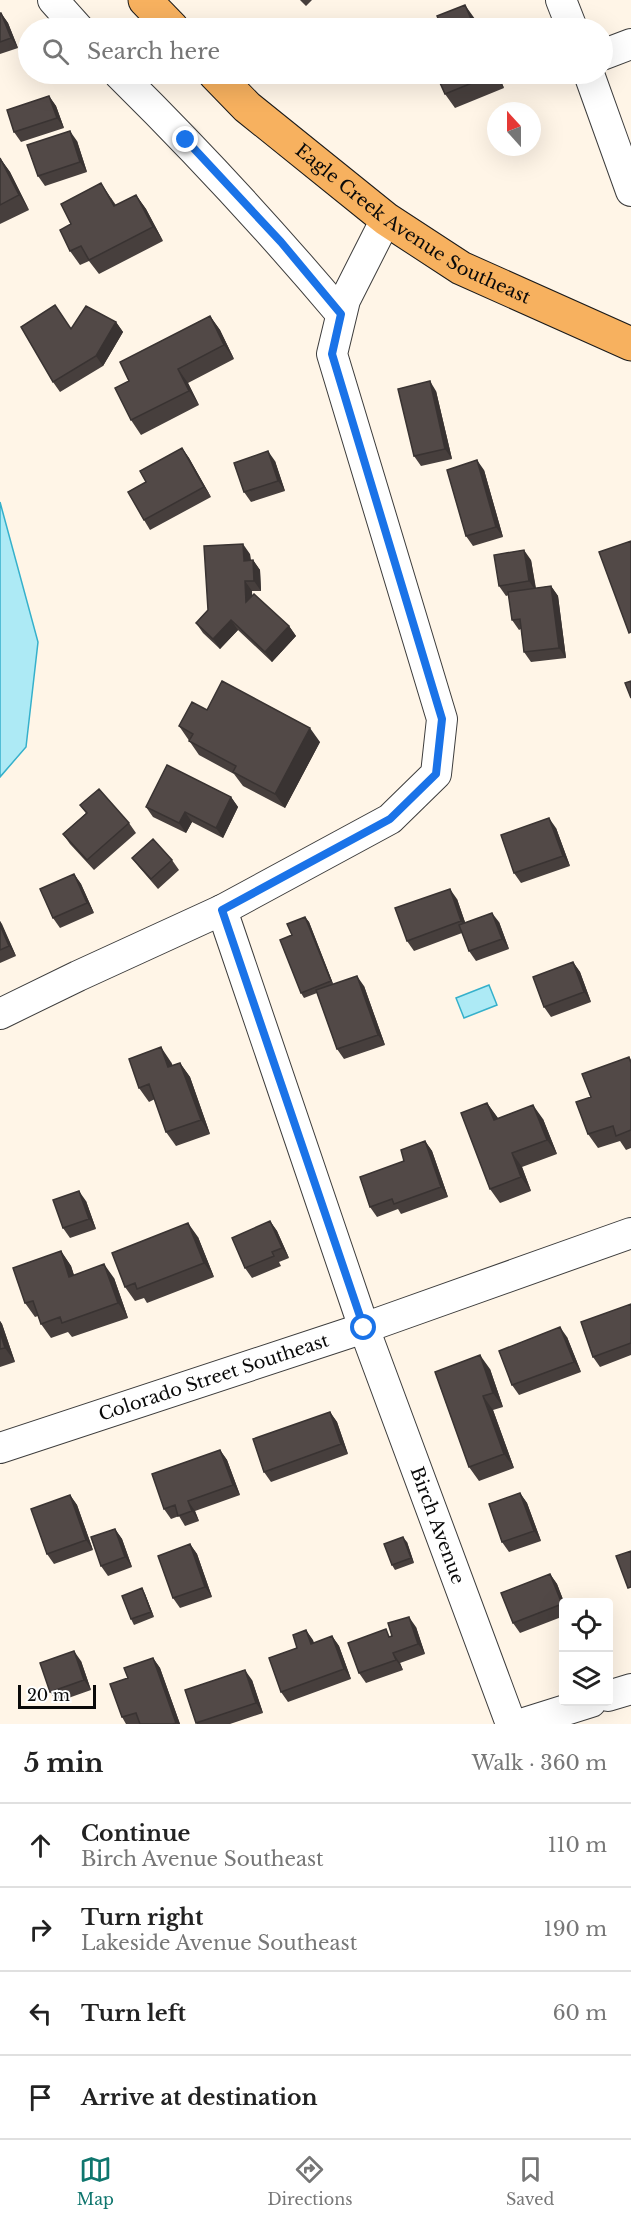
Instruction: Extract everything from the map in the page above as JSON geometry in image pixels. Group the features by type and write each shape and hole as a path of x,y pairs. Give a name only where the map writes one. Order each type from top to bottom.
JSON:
{"main road":[{"path":"145,0 162,18"},
{"name":"Eagle Creek Avenue Southeast","path":"224,84 247,108 386,219 461,268 631,344"}],"street":[{"path":"53,0 69,18"},
{"path":"561,0 568,18"},
{"path":"613,51 631,44"},
{"path":"130,84 281,242 341,314"},
{"path":"593,84 631,191"},
{"path":"0,1014 222,910 390,819 436,774 442,719 332,354 345,300 386,219"},
{"name":"Birch Avenue","path":"222,910 364,1328 511,1724"},
{"name":"Colorado Street Southeast","path":"0,1448 364,1328 631,1233"},
{"path":"613,1695 631,1689"},
{"path":"521,1724 576,1706"}],"water":[{"path":"0,502 38,642 26,747 0,777"},
{"path":"489,985 497,1005 464,1018 456,998"}],"building":[{"path":"465,5 471,18 438,18 437,16"},
{"path":"0,13 11,38 0,42"},
{"path":"440,84 470,84 445,94"},
{"path":"49,96 57,118 14,132 7,110"},
{"path":"70,131 80,162 38,176 27,145"},
{"path":"0,158 19,195 0,205"},
{"path":"101,183 114,206 136,195 153,227 89,260 81,246 70,251 60,230 71,224 61,204"},
{"path":"55,305 71,329 86,306 116,322 96,356 53,382 21,327"},
{"path":"210,316 224,345 178,369 189,391 131,420 115,388 129,381 120,362"},
{"path":"430,381 445,449 414,456 398,389"},
{"path":"182,448 204,487 144,520 128,492 146,482 140,471"},
{"path":"268,451 278,481 244,492 234,463"},
{"path":"477,460 496,527 466,536 447,470"},
{"path":"631,541 631,632 629,633 599,552"},
{"path":"243,544 244,561 253,560 254,581 245,581 246,602 254,594 289,626 265,652 231,620 213,639 196,623 208,610 204,546"},
{"path":"524,550 529,581 499,586 494,555"},
{"path":"551,586 559,648 524,652 520,619 512,620 508,592"},
{"path":"222,681 310,728 275,794 233,772 236,766 189,741 193,734 179,726 192,702 207,710"},
{"path":"631,681 631,698 625,683"},
{"path":"167,765 231,797 216,828 185,812 179,823 146,807"},
{"path":"99,789 129,823 87,860 63,834 87,813 80,805"},
{"path":"549,818 563,856 514,873 501,835"},
{"path":"153,839 172,860 151,879 132,858"},
{"path":"74,874 87,903 53,918 40,889"},
{"path":"450,889 461,921 407,941 395,908"},
{"path":"492,913 502,939 469,951 459,925"},
{"path":"305,917 331,981 301,993 280,940 292,935 287,924"},
{"path":"0,925 9,946 0,950"},
{"path":"573,962 584,992 544,1007 533,977"},
{"path":"357,976 378,1035 337,1049 316,990"},
{"path":"161,1047 168,1067 180,1063 201,1120 166,1132 149,1084 139,1088 129,1059"},
{"path":"629,1057 631,1063 631,1130 616,1136 613,1126 588,1134 576,1102 591,1097 582,1074"},
{"path":"487,1103 494,1120 533,1105 547,1140 512,1153 521,1177 490,1189 461,1113"},
{"path":"425,1141 441,1187 394,1204 392,1199 370,1207 360,1177 404,1161 401,1150"},
{"path":"79,1191 89,1219 63,1228 53,1200"},
{"path":"270,1221 282,1248 272,1252 274,1256 245,1268 232,1238"},
{"path":"188,1223 204,1263 137,1289 135,1283 125,1287 112,1253"},
{"path":"61,1251 69,1277 104,1264 118,1303 62,1323 60,1317 41,1324 33,1301 25,1303 13,1268"},
{"path":"631,1304 631,1343 593,1357 581,1322"},
{"path":"560,1327 574,1362 512,1385 499,1351"},
{"path":"0,1332 5,1348 0,1349"},
{"path":"480,1355 493,1393 483,1396 504,1454 469,1467 435,1372"},
{"path":"330,1412 341,1444 264,1472 253,1439"},
{"path":"220,1450 233,1485 188,1501 192,1511 178,1516 175,1505 164,1509 152,1474"},
{"path":"520,1493 534,1531 502,1542 489,1504"},
{"path":"70,1495 86,1540 47,1554 31,1509"},
{"path":"115,1529 125,1557 101,1566 91,1537"},
{"path":"403,1537 411,1558 392,1565 384,1544"},
{"path":"190,1544 205,1587 173,1598 158,1556"},
{"path":"631,1551 631,1587 628,1588 616,1556"},
{"path":"550,1574 560,1598 559,1605 513,1623 501,1593"},
{"path":"142,1588 151,1612 131,1619 122,1596"},
{"path":"409,1617 418,1644 393,1653 396,1660 359,1673 348,1643 386,1629 389,1637 392,1636 388,1623"},
{"path":"306,1630 311,1644 332,1636 344,1669 281,1692 269,1658 297,1648 293,1635"},
{"path":"74,1651 84,1680 50,1692 40,1663"},
{"path":"153,1658 176,1723 173,1724 140,1724 136,1713 122,1717 110,1684 128,1678 124,1668"},
{"path":"245,1670 256,1703 196,1723 185,1690"}],"route":[{"path":"186,140 281,242 341,314 332,354 442,719 436,774 390,819 222,910 364,1328"}]}
